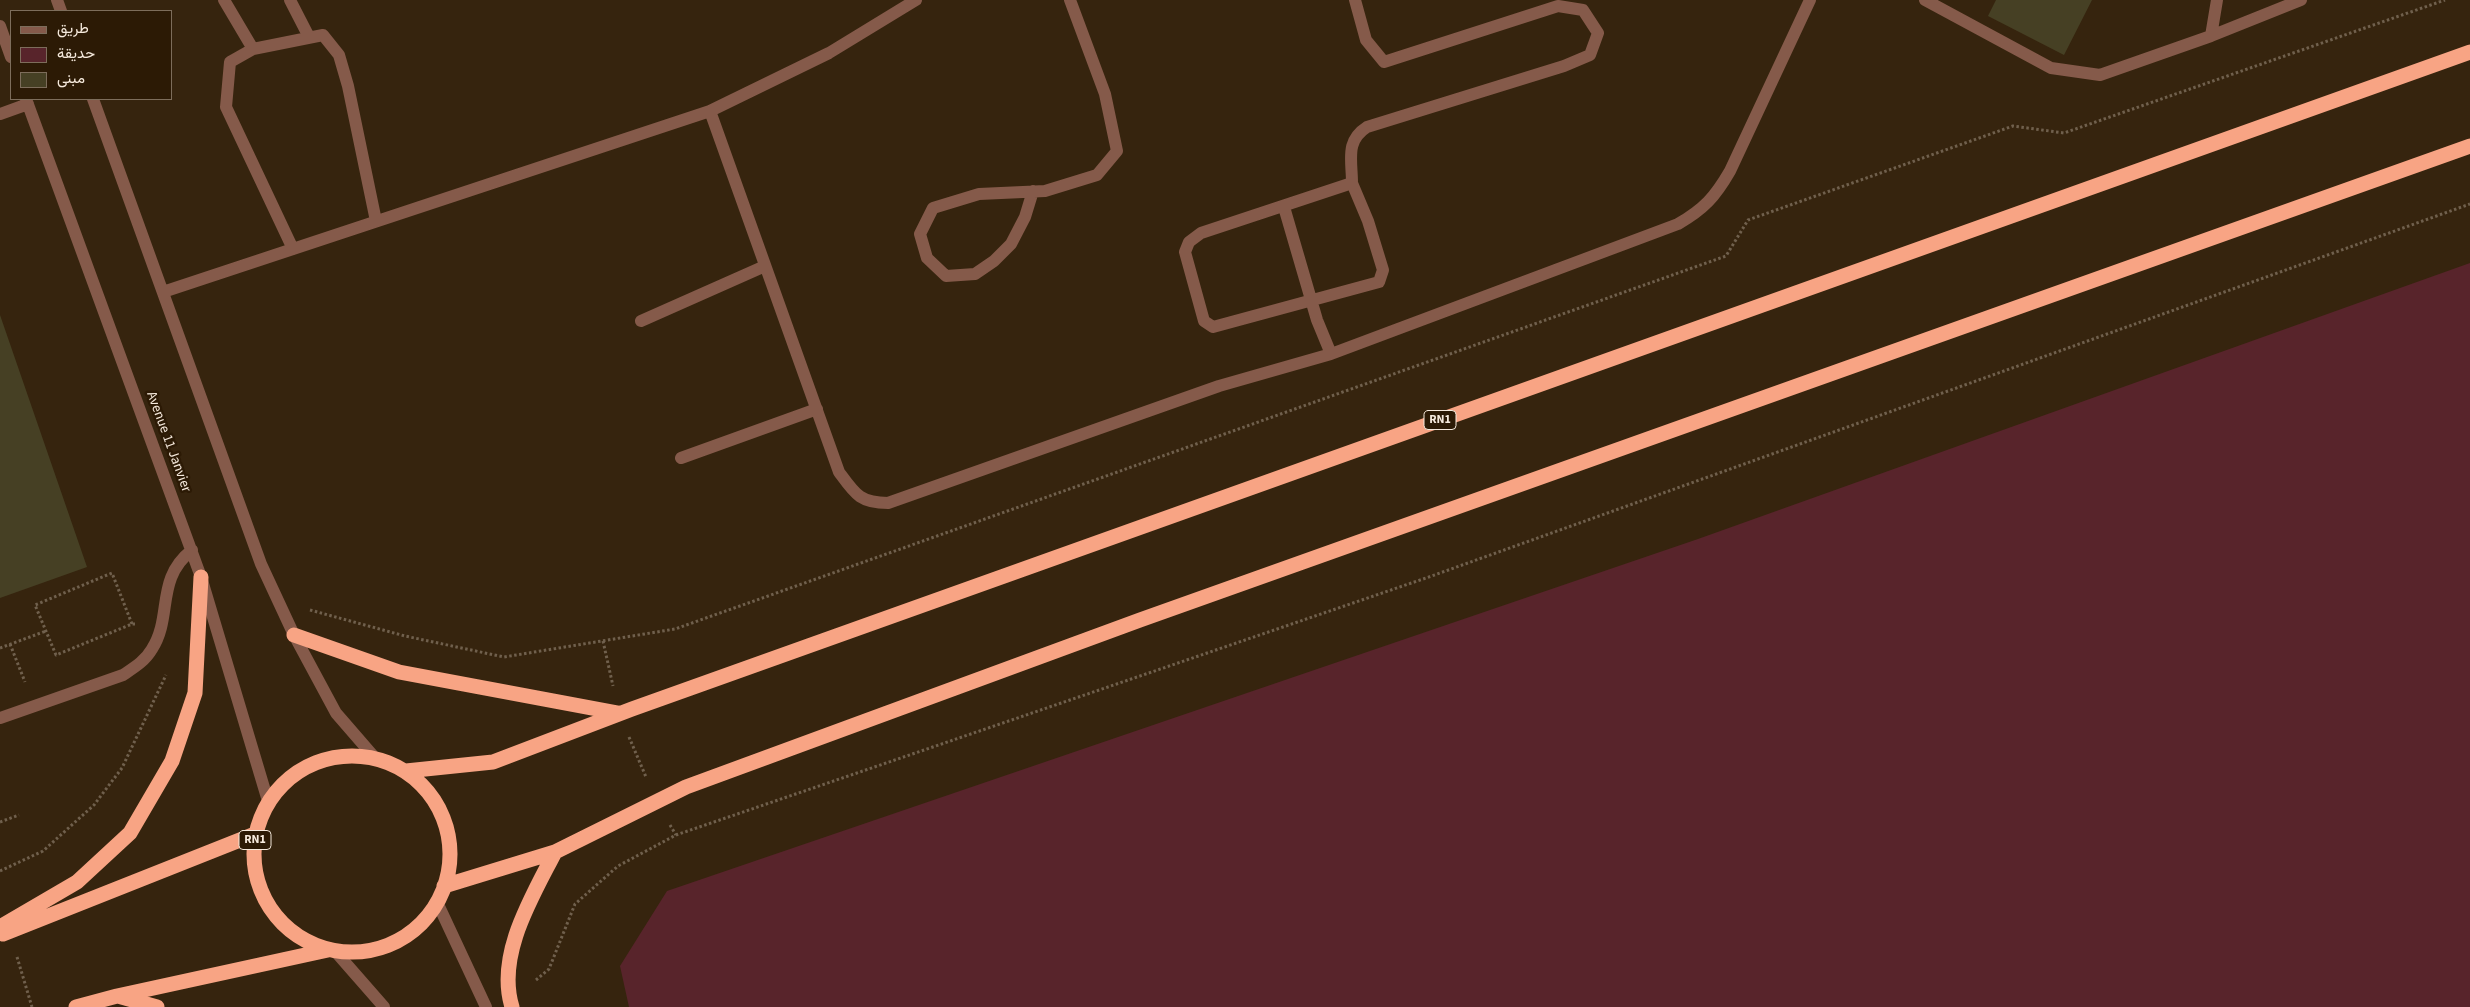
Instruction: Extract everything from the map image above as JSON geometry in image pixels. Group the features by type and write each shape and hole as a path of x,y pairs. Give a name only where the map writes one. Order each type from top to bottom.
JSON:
{"highway":[{"name":"RN1","path":"406,770 493,762 619,713 2470,52"},
{"path":"444,886 555,852 686,786 1149,616 2470,146"},
{"path":"3,931 77,882 130,833 172,761 194,693 202,577"},
{"path":"294,635 399,672 619,713"},
{"name":"RN1","path":"344,755 375,758 406,770 420,782 442,813 448,830 450,849 444,886 437,902 416,928 388,946 355,953 331,950 299,938 277,919 261,894 253,864 255,834 260,817 268,801 288,778 315,762 344,755"},
{"name":"RN1","path":"3,931 255,834"},
{"path":"511,1005 507,990 513,947 528,904 555,852"},
{"name":"RN1","path":"76,1007 117,996 331,950"},
{"path":"117,996 157,1007"}],"street":[{"path":"224,0 252,50"},
{"path":"290,0 309,37"},
{"path":"163,292 710,111 829,53 916,0"},
{"path":"1033,191 1025,217 1011,244 994,261 975,274 946,276 927,258 920,234 933,208 979,194 1033,191 1045,191 1098,174 1117,151 1106,94 1070,0"},
{"path":"1352,184 1202,233 1188,242 1185,252 1204,321 1213,327 1379,282 1383,270 1368,221 1352,184 1352,142 1357,134 1367,127 1564,66 1590,54 1598,33 1583,10 1558,6 1384,62 1366,40 1355,0"},
{"path":"710,111 839,472 856,495 872,503 888,503 1210,390 1331,354 1678,224 1701,211 1717,193 1730,171 1810,0"},
{"path":"1925,0 2051,68 2100,75 2211,36 2301,0"},
{"path":"2211,36 2218,0"},
{"path":"0,26 10,54"},
{"path":"293,249 226,107 230,62 252,50 323,35 339,55 348,86 376,221"},
{"path":"93,100 261,564 294,635 336,713 375,758"},
{"path":"0,114 27,102"},
{"name":"Avenue 11 Janvier","path":"27,102 202,577 268,801"},
{"path":"1284,207 1311,299 1331,354"},
{"path":"641,321 766,266"},
{"path":"682,458 816,409"},
{"path":"0,718 123,675 142,663 154,648 170,576 180,559 192,550"},
{"path":"437,902 486,1007"},
{"path":"331,950 384,1007"}],"path":[{"path":"511,1005 548,969 575,904 618,866 676,836 1426,578 2470,204"},
{"path":"112,573 132,624 56,655 46,631 35,605 112,573"},
{"path":"0,648 46,631"},
{"path":"603,641 619,713"},
{"path":"10,644 34,706"},
{"path":"0,871 43,851 81,818 108,788 129,755 170,667"},
{"path":"0,822 19,815"},
{"path":"3,931 32,1007"}],"green space":[{"path":"2470,263 2470,1007 629,1007 620,966 667,891 1698,539"}],"building":[{"path":"1996,0 2092,0 2064,55 1988,16"},
{"path":"0,315 87,567 0,598"}]}
